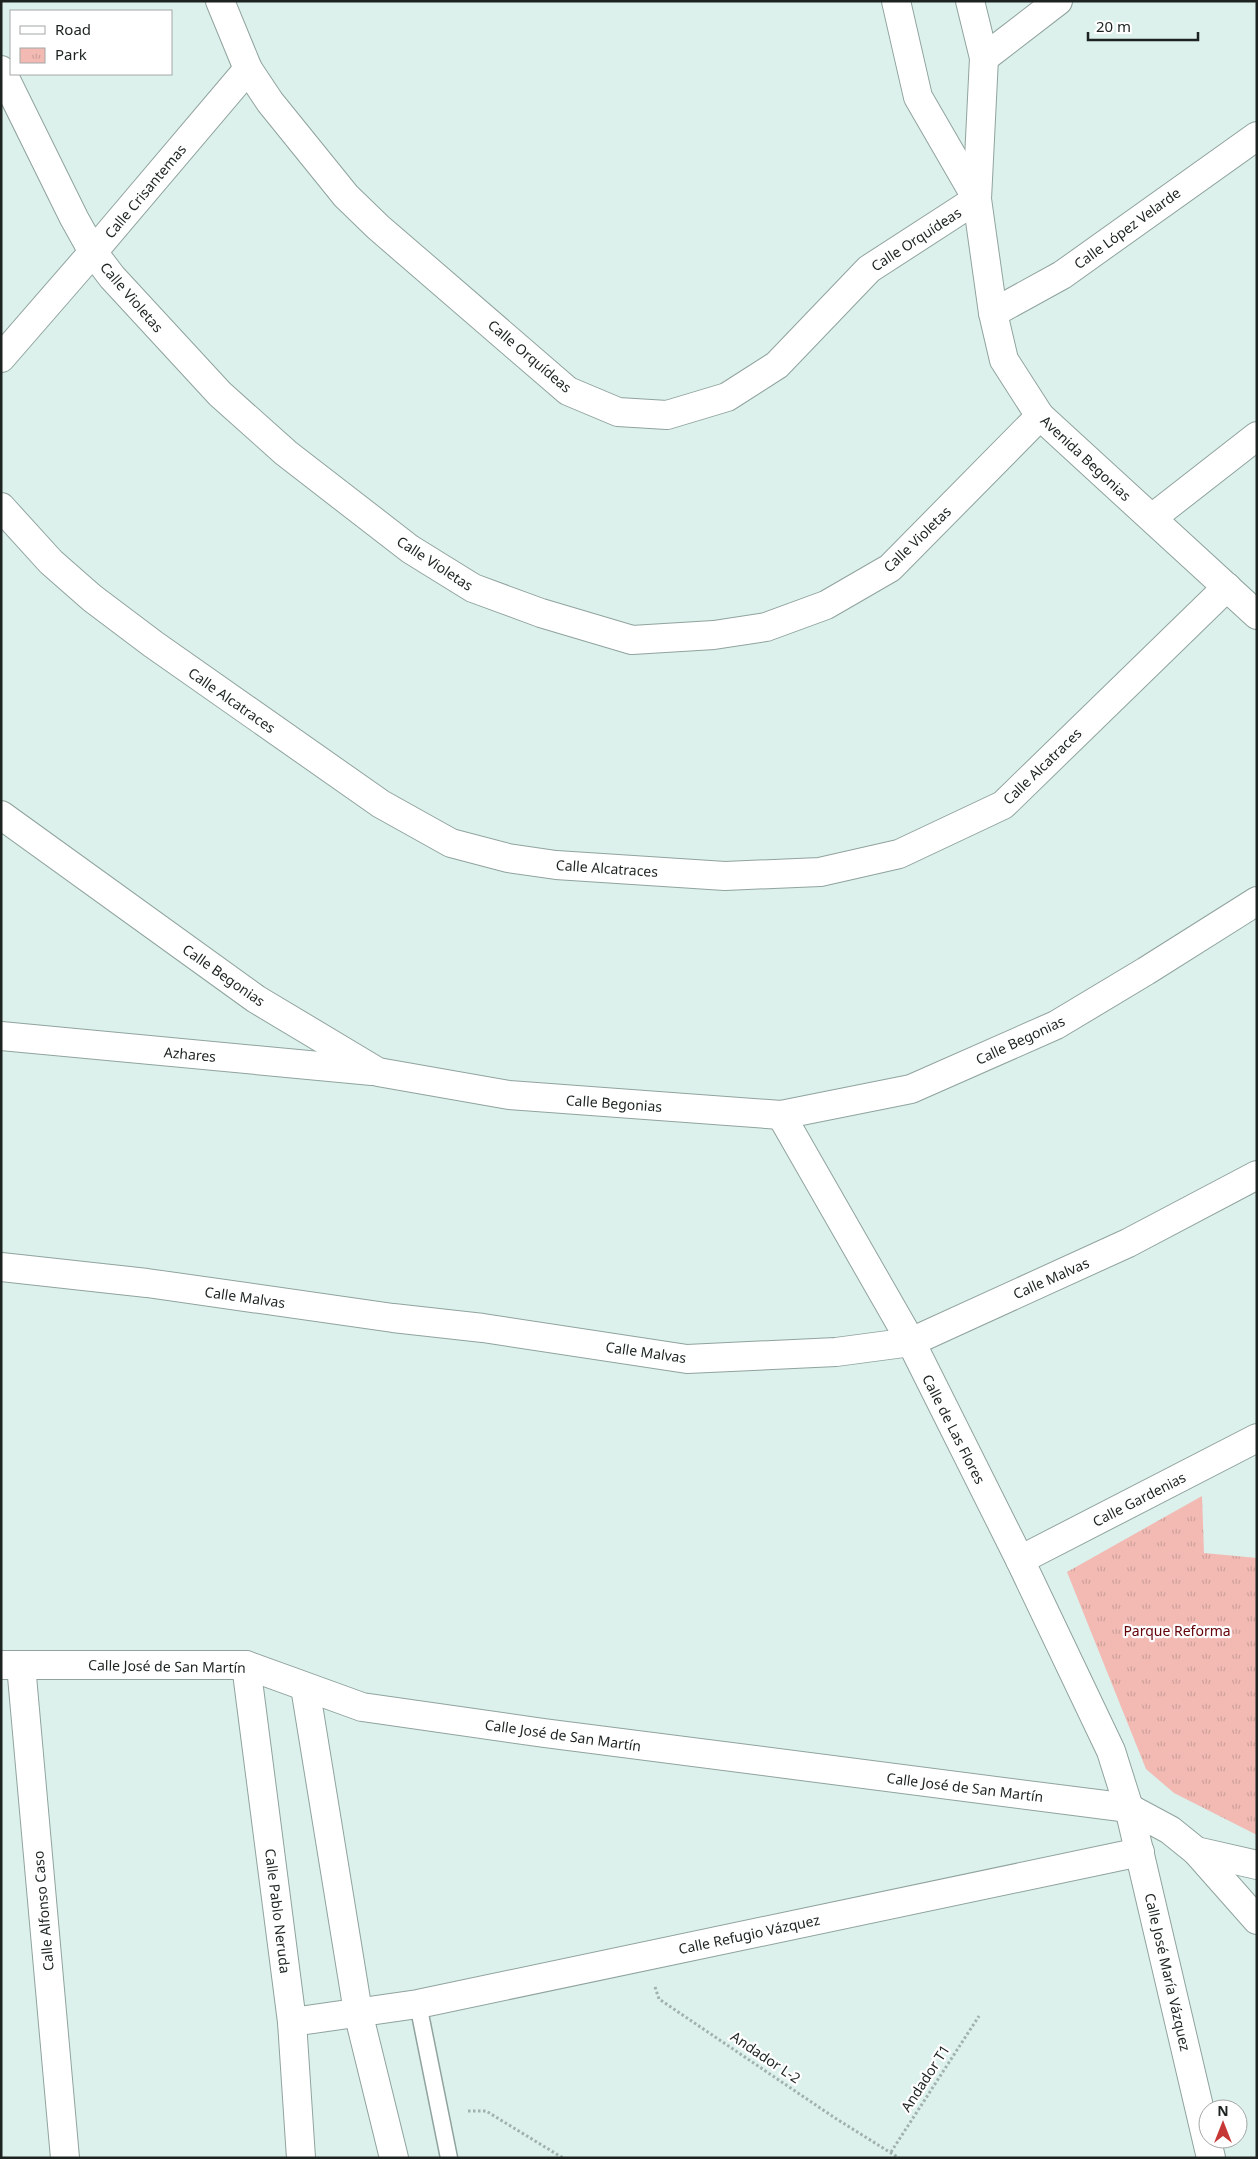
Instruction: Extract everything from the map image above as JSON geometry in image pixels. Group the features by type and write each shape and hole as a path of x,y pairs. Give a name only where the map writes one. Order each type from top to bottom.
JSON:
{"street":[{"name":"Calle Orquídeas","path":"220,1 248,69 270,102 346,196 378,227 568,391 618,412 667,415 727,397 776,365 869,270 977,199"},
{"name":"Avenida Begonias","path":"896,1 918,98 977,199"},
{"name":"Avenida Begonias","path":"970,1 984,58 977,199 993,313 1004,360 1040,416 1257,615"},
{"path":"984,58 1058,1"},
{"name":"Calle Crisantemas","path":"1,358 94,252 248,69"},
{"name":"Calle Violetas","path":"1,70 74,218 94,252 112,277 220,394 286,453 410,549 473,588 541,613 632,640 714,635 766,627 826,605 890,568 1040,416"},
{"name":"Calle López Velarde","path":"993,313 1062,275 1257,136"},
{"path":"1152,518 1257,436"},
{"name":"Calle Alcatraces","path":"1,507 51,562 92,598 153,644 381,804 451,843 508,858 546,864 685,874 724,876 820,872 899,854 1003,805 1227,586"},
{"name":"Calle Begonias","path":"1,815 256,999 378,1072 508,1095 780,1115 911,1089 1056,1025 1146,971 1257,900"},
{"name":"Azhares","path":"1,1036 378,1072"},
{"name":"Calle de Las Flores","path":"780,1115 911,1342 1020,1560 1111,1751 1127,1798"},
{"name":"Calle Malvas","path":"1,1267 483,1328 687,1359 836,1352 911,1342 1128,1243 1257,1175"},
{"name":"Calle Gardenias","path":"1020,1560 1257,1438"},
{"name":"Calle José de San Martín","path":"11,1665 246,1665 362,1707 544,1734 1127,1798"},
{"name":"Calle Alfonso Caso","path":"11,1665 66,2158"},
{"name":"Calle Pablo Neruda","path":"246,1665 292,2022 301,2158"},
{"path":"305,1686 358,2012 394,2158"},
{"path":"1127,1798 1196,1851 1257,1920"},
{"name":"Calle José María Vázquez","path":"1127,1798 1211,2158"},
{"path":"1196,1851 1257,1865"},
{"name":"Calle Refugio Vázquez","path":"292,2022 418,2004 1140,1852"}],"lane":[{"path":"418,2004 449,2158"}],"path":[{"name":"Andador L-2","path":"642,1957 660,1999 835,2118 899,2158"},
{"name":"Andador T1","path":"891,2152 979,2016"},
{"path":"440,2112 486,2111 563,2158"}],"green space":[{"name":"Parque Reforma","path":"1202,1496 1204,1553 1257,1558 1257,1835 1174,1793 1146,1769 1067,1572"}]}
